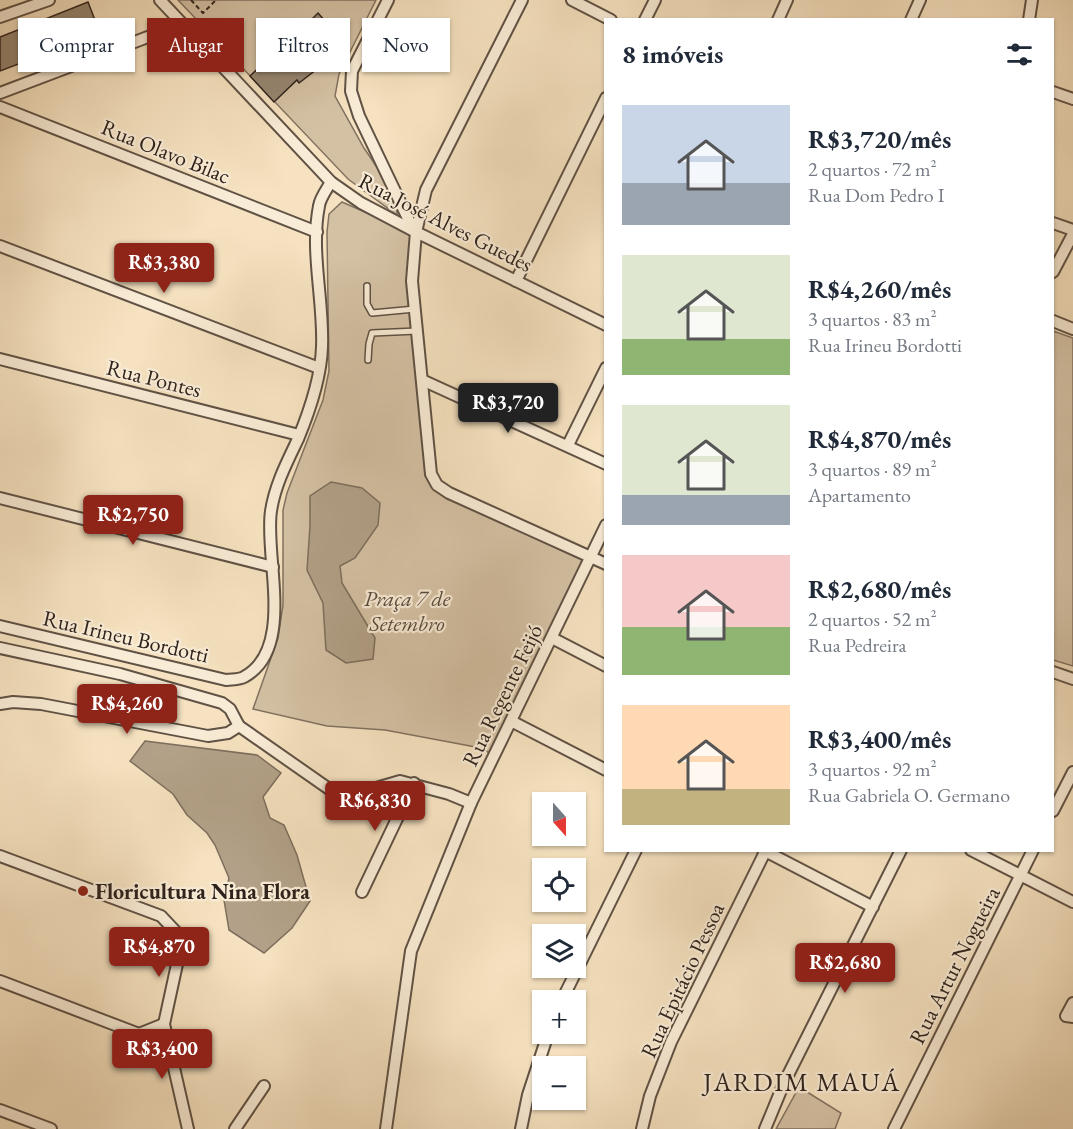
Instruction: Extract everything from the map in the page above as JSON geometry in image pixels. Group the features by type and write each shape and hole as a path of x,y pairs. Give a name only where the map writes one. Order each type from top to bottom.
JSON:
{"street":[{"path":"0,17 49,0"},
{"name":"Rua José Alves Guedes","path":"160,0 176,18"},
{"path":"388,0 352,71 351,91 359,117 415,231"},
{"path":"522,0 426,190 415,231 412,281 431,474 436,485 449,493 604,563"},
{"path":"572,0 607,18"},
{"path":"646,18 655,0"},
{"path":"779,18 787,0"},
{"path":"912,18 920,0"},
{"path":"1029,18 1032,0"},
{"path":"0,93 147,37"},
{"name":"Rua José Alves Guedes","path":"227,72 331,182 361,203 604,323"},
{"path":"1054,92 1073,99"},
{"path":"516,280 604,102"},
{"name":"Rua Olavo Bilac","path":"0,107 317,232"},
{"path":"0,498 273,567 270,514 275,490 315,393 319,368 322,348 317,232 319,204 331,182"},
{"path":"1054,223 1073,232 1054,270"},
{"path":"0,246 319,368"},
{"path":"1054,321 1073,329"},
{"name":"Rua Pontes","path":"0,359 299,435"},
{"path":"568,445 604,372"},
{"path":"422,380 604,463"},
{"name":"Rua Regente Feijó","path":"386,1129 411,951 471,804 604,529"},
{"name":"Rua Irineu Bordotti","path":"0,626 226,680 243,678 259,665 272,637 275,605 273,567"},
{"path":"552,638 604,665"},
{"path":"0,648 120,674 222,703 230,708 239,726 332,791 352,795 400,781 414,783 471,804"},
{"path":"1054,672 1073,679"},
{"path":"0,704 14,702 41,704 208,736 228,733 239,726"},
{"path":"511,721 604,769"},
{"path":"1054,809 1073,772"},
{"path":"362,892 414,783"},
{"path":"567,990 635,852"},
{"name":"Rua Epitácio Pessoa","path":"642,1129 650,1096 672,1042 765,852"},
{"path":"767,852 873,907"},
{"path":"765,1129 784,1083 901,852"},
{"path":"974,852 1073,902"},
{"name":"Rua Artur Nogueira","path":"894,1129 1032,852"},
{"path":"0,855 161,916 177,933 178,955 164,1024 188,1129"},
{"path":"0,981 140,1034 164,1024"},
{"path":"1070,1016 1073,1003"},
{"path":"521,1129 528,1095 545,1044"},
{"path":"235,1129 264,1086"},
{"path":"0,1110 31,1126 51,1129"}],"lane":[{"path":"367,286 367,304 372,313 415,309"},
{"path":"368,360 372,333 417,331"}],"path":[{"path":"191,0 202,13 216,0"}],"green space":[{"path":"178,0 376,0 367,18 362,18 362,28 350,52 350,18 256,18 256,72 340,72 335,96 364,148 397,197 397,215 348,179 244,69 244,18 195,18"},
{"name":"Praça 7 de Setembro","path":"342,202 413,233 426,467 447,495 586,561 493,755 481,748 385,730 327,726 253,709 278,638 283,605 283,510 287,493 323,400 329,371 327,232 329,214"},
{"path":"1054,331 1073,338 1073,666 1054,660"},
{"path":"799,1087 841,1113 835,1129 776,1129"}],"shaded area":[{"path":"331,482 362,488 380,503 378,525 355,558 340,566 342,583 375,638 373,659 346,663 326,650 323,603 307,570 310,496"},
{"path":"145,741 257,755 281,773 263,797 270,818 284,825 297,855 310,901 292,928 264,953 229,930 224,900 229,878 215,845 207,833 187,815 173,794 130,761"}],"building":[{"path":"88,2 94,18 48,18"},
{"path":"318,13 322,18 313,18"},
{"path":"18,30 18,64 0,71 0,37"},
{"path":"256,70 313,72 299,83 297,80 274,102 250,76"}],"place":[{"name":"Floricultura Nina Flora","path":"83,891"}],"district":[{"name":"JARDIM MAUÁ","path":"802,1082"}]}
